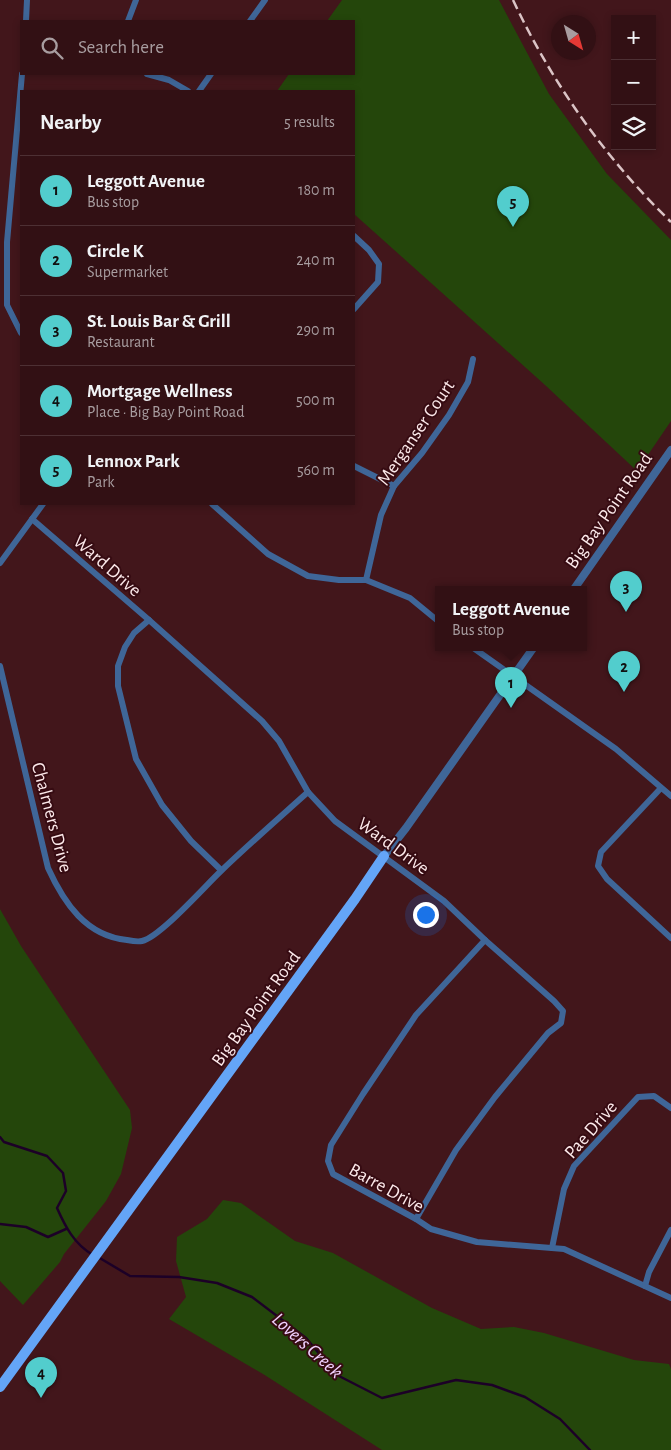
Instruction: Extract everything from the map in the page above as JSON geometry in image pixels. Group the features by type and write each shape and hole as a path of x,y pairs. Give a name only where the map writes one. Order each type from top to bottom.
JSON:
{"main road":[{"name":"Big Bay Point Road","path":"0,1387 356,899 384,856"}],"street":[{"path":"26,20 28,0"},
{"path":"128,20 136,0"},
{"path":"251,20 265,0"},
{"path":"21,90 22,75"},
{"path":"150,75 168,80 186,90"},
{"path":"200,90 211,75"},
{"path":"20,96 7,242 7,305 20,331"},
{"path":"355,237 369,250 379,264 378,282 355,308"},
{"name":"Merganser Court","path":"366,580 382,515 394,486 422,453 449,415 468,382 473,359"},
{"name":"Big Bay Point Road","path":"576,586 671,450"},
{"path":"355,466 394,486"},
{"path":"0,563 42,505"},
{"path":"213,505 268,554 308,576 338,580 366,580 410,598 435,619"},
{"name":"Ward Drive","path":"32,519 262,721 279,741 308,792 335,821 444,901 563,1011 561,1023 548,1034 495,1097 461,1142 416,1219"},
{"path":"149,620 134,633 125,647 118,666 118,686 136,759 162,805 191,841 221,870"},
{"path":"478,651 616,749 671,796"},
{"name":"Big Bay Point Road","path":"384,856 406,828 531,651"},
{"name":"Chalmers Drive","path":"0,666 48,868 58,890 78,916 99,933 116,939 142,942 157,933 221,870 308,792"},
{"path":"661,788 601,852 598,866 607,880 671,938"},
{"name":"Barre Drive","path":"484,940 416,1015 363,1094 331,1145 328,1161 333,1174 431,1229 477,1242 564,1248 671,1298"},
{"name":"Pae Drive","path":"552,1248 564,1189 574,1166 638,1097 654,1096 671,1108"},
{"path":"645,1286 649,1272 671,1230"}],"green space":[{"path":"342,0 499,0 549,94 607,174 671,240 671,421 637,471 545,385 355,215 355,90 278,90 288,75 355,75 355,20 328,20"},
{"path":"0,909 21,946 130,1110 132,1128 121,1174 106,1201 64,1254 60,1262 23,1305 0,1281"},
{"path":"223,1200 241,1203 295,1241 333,1253 432,1308 481,1329 514,1327 544,1333 634,1360 669,1364 671,1369 671,1450 382,1450 263,1374 169,1319 186,1297 176,1261 177,1237 207,1219"}],"waterway":[{"name":"Lovers Creek","path":"0,1137 4,1142 47,1156 63,1173 66,1191 57,1208 75,1240 93,1255"},
{"path":"0,1224 26,1227 48,1237 66,1229"},
{"name":"Lovers Creek","path":"98,1257 130,1276 179,1277 217,1283 252,1297 306,1338 337,1375 382,1398 456,1380 492,1385 525,1397 560,1419 590,1450"}],"railway":[{"path":"513,0 545,61 582,118 624,172 671,222"}],"place":[{"name":"Lennox Park","path":"513,227"},
{"name":"St. Louis Bar & Grill","path":"626,612"},
{"name":"Circle K","path":"624,692"},
{"name":"Leggott Avenue","path":"511,708"},
{"name":"Mortgage Wellness","path":"41,1398"}]}
